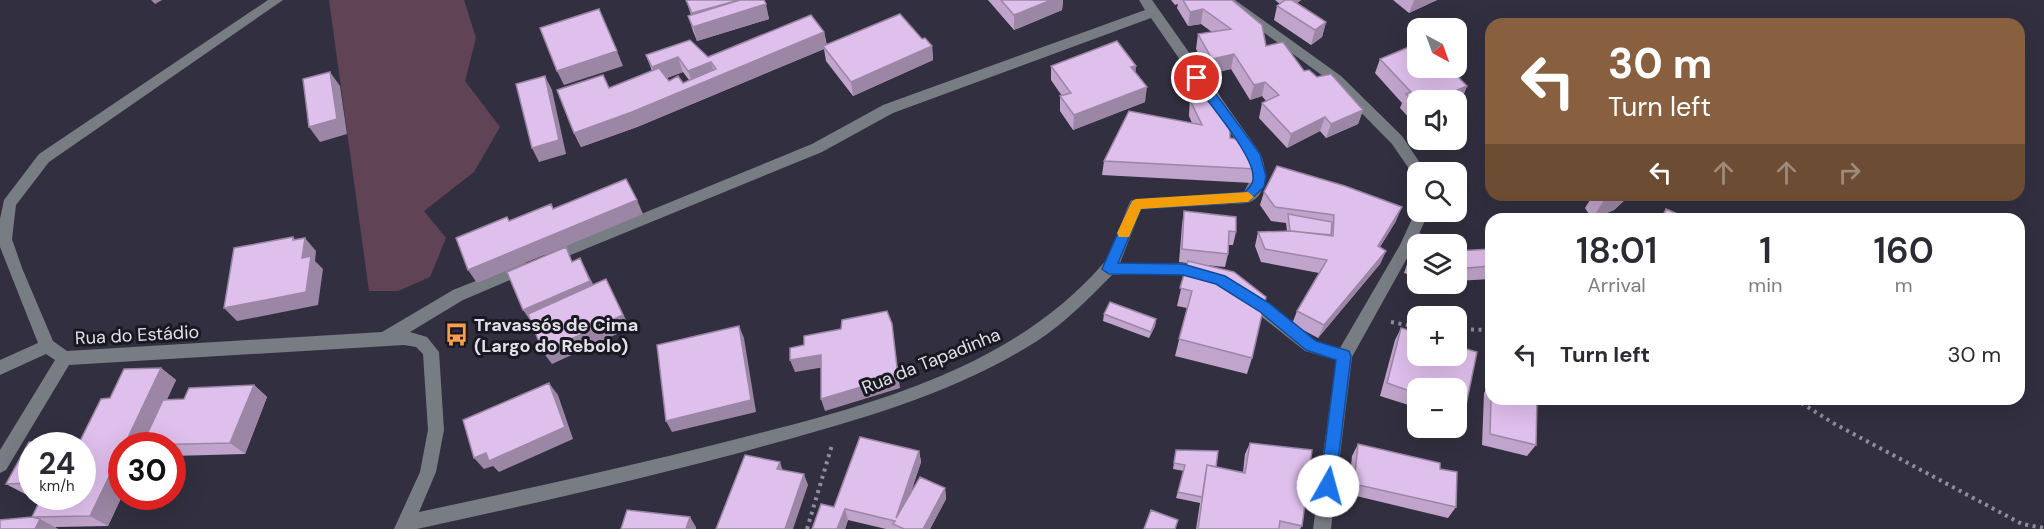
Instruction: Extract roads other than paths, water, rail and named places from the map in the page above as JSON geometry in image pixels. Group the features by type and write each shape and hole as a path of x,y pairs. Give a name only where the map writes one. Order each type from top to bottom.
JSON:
{"street":[{"path":"0,368 47,346 14,268 5,238 9,204 44,158 277,0"},
{"path":"1226,0 1336,79 1397,140 1412,162"},
{"path":"384,339 458,295 817,148 888,109 1149,6"},
{"name":"Rua da Tapadinha","path":"405,526 634,474 839,418 933,386 1017,346 1075,303 1109,269 1136,204 1248,197 1258,187 1260,176 1255,157 1149,6"},
{"path":"1322,529 1344,356 1406,247 1417,222"},
{"path":"1109,269 1183,269 1220,280"},
{"path":"1238,291 1264,307 1311,346 1344,356"},
{"name":"Rua do Estádio","path":"47,346 65,358 417,338 431,352 436,430 428,472 405,526"},
{"path":"0,465 65,358"}],"place":[{"name":"Travassós de Cima (Largo do Rebolo)","path":"456,335"}]}
